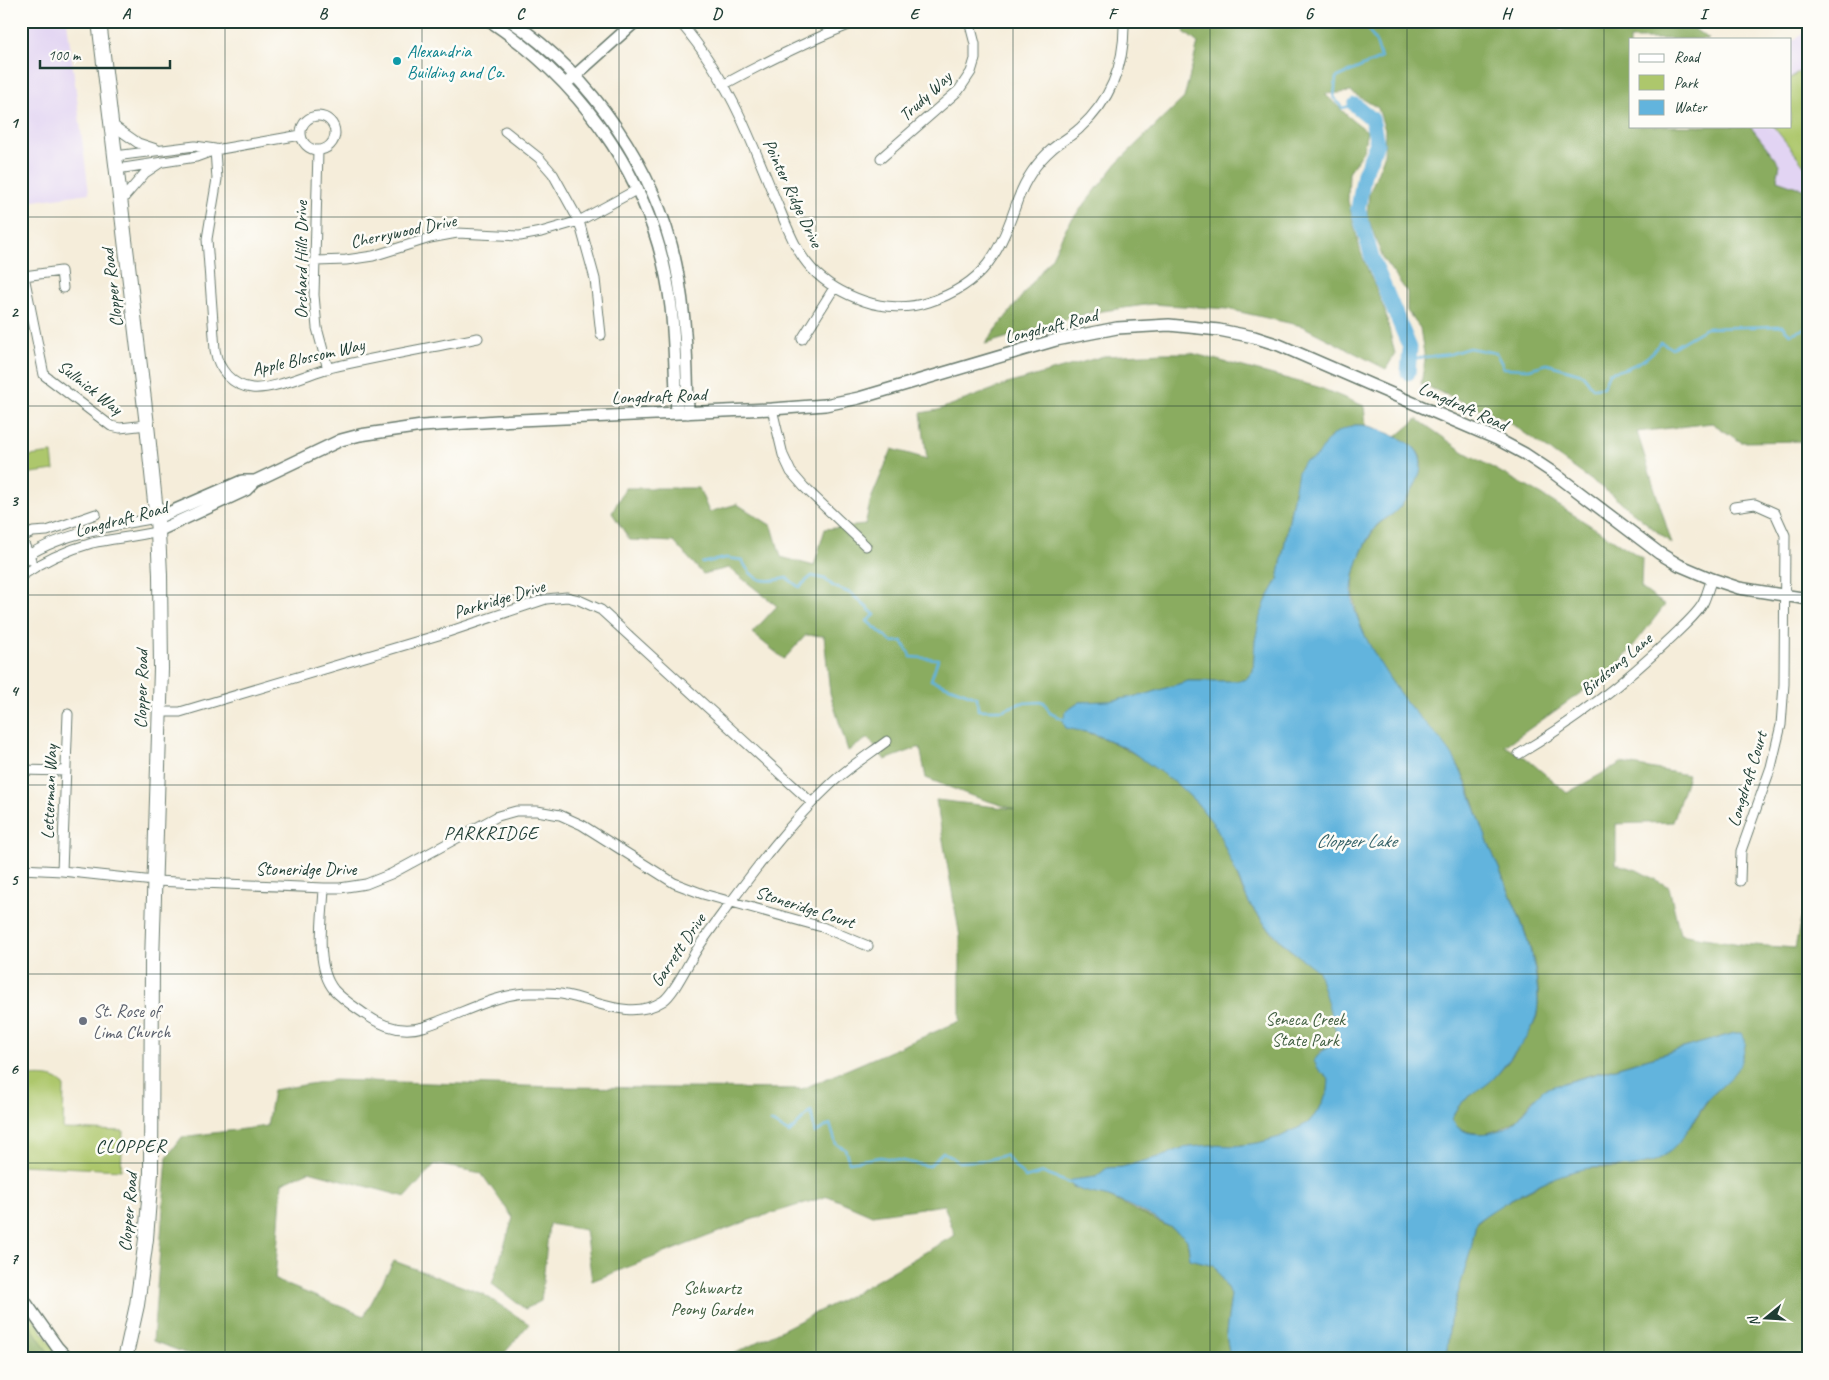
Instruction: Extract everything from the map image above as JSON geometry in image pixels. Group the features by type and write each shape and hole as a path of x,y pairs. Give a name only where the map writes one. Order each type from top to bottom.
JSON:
{"main road":[{"name":"Clopper Road","path":"99,21 158,525 161,661 151,990 151,1173 146,1239 137,1305 125,1359"}],"street":[{"path":"490,21 570,80 600,106 624,139 649,184 665,224 676,264 683,306 682,413"},
{"path":"511,21 549,51 614,146 638,189 653,228 664,266 671,307 682,413"},
{"path":"570,80 636,21"},
{"name":"Pointer Ridge Drive","path":"679,21 692,36 739,114 796,246 812,269 844,294 877,305 901,306 924,304 966,286 987,266 1006,233 1022,187 1037,164 1053,148 1080,129 1101,106 1117,76 1122,58 1124,21"},
{"path":"723,85 770,59 822,35 859,21"},
{"name":"Trudy Way","path":"882,158 959,90 971,72 975,59 975,44 969,21"},
{"path":"320,116 329,120 335,128 334,141 327,148 318,150 307,146 301,135 304,124 312,117 320,116"},
{"path":"111,124 138,143 158,150"},
{"path":"505,131 539,158 553,174 579,221 595,279 601,335"},
{"path":"116,162 162,162 196,157 215,150 301,135"},
{"path":"116,162 158,150 195,146 215,150"},
{"name":"Apple Blossom Way","path":"215,150 217,179 207,239 215,350 219,366 235,382 250,388 268,387 328,369 478,338"},
{"name":"Orchard Hills Drive","path":"318,150 314,295 317,328 328,369"},
{"path":"121,202 145,174 162,162"},
{"name":"Cherrywood Drive","path":"316,261 346,260 373,256 430,238 457,233 520,236 541,232 579,221 638,189"},
{"name":"Sullnick Way","path":"62,288 60,271 24,276 44,375 110,426 120,428 147,425"},
{"path":"802,339 834,288"},
{"name":"Longdraft Road","path":"21,576 34,567 69,551 94,543 135,537 242,481 255,481 341,440 360,435 422,426 498,420 772,409 825,405 859,398 1056,340 1117,328 1169,325 1219,330 1254,337 1279,345 1497,439 1525,454 1679,565 1739,588 1785,597 1808,599"},
{"path":"772,409 783,455 791,472 804,487 866,546"},
{"name":"Longdraft Court","path":"1734,507 1755,504 1775,513 1785,535 1784,684 1781,725 1771,767 1741,851 1740,881"},
{"path":"34,567 25,557 22,537 33,532 47,531 96,514"},
{"name":"Longdraft Road","path":"25,557 64,539 91,530 158,525"},
{"name":"Birdsong Lane","path":"1519,754 1549,737 1582,714 1640,667 1688,622 1704,601 1712,579"},
{"name":"Parkridge Drive","path":"160,712 180,712 442,634 546,599 567,597 580,600 601,610 812,803"},
{"name":"Letterman Way","path":"62,871 68,714"},
{"name":"Garrett Drive","path":"324,888 322,955 327,977 333,988 343,998 385,1026 399,1029 420,1028 497,999 527,993 564,994 624,1010 655,1006 669,995 699,946 782,837 812,803 850,768 887,741"},
{"path":"21,770 66,771"},
{"name":"Stoneridge Drive","path":"21,868 154,881 324,888 355,886 378,881 498,816 516,811 537,811 560,815 582,825 674,883 703,894 732,901"},
{"name":"Stoneridge Court","path":"732,901 822,927 868,946"},
{"path":"21,1296 57,1347 68,1359"}],"shaded area":[{"path":"21,21 67,21 89,193 21,203"},
{"path":"1808,29 1808,204 1709,128 1792,128 1792,41"}],"green space":[{"path":"1188,21 1534,21 1563,30 1600,21 1624,21 1632,29 1646,21 1682,21 1708,38 1629,38 1629,128 1752,128 1780,164 1777,180 1808,191 1808,441 1741,442 1712,423 1637,432 1672,544 1608,492 1506,420 1421,384 1425,360 1420,328 1407,311 1407,292 1383,259 1367,215 1369,194 1384,156 1385,130 1378,108 1351,92 1325,94 1367,131 1363,151 1349,172 1348,201 1361,253 1385,311 1395,354 1386,369 1302,326 1227,309 1152,304 1089,313 985,344 1052,257 1067,226 1118,162 1184,98 1198,43 1184,32"},
{"path":"1808,65 1808,170 1775,128 1792,128 1792,77"},
{"name":"Seneca Creek State Park","path":"1191,353 1318,387 1364,406 1366,425 1355,425 1330,437 1322,452 1313,460 1294,491 1278,580 1266,601 1255,641 1253,671 1246,679 1239,681 1188,681 1144,695 1109,701 1080,702 1065,712 1066,728 1086,732 1107,740 1150,764 1188,794 1203,810 1220,835 1244,894 1253,909 1278,939 1317,970 1325,990 1336,1031 1336,1041 1330,1047 1320,1051 1319,1070 1329,1079 1328,1091 1319,1110 1308,1123 1280,1137 1258,1143 1182,1148 1166,1155 1122,1167 1107,1168 1096,1177 1072,1180 1073,1187 1109,1197 1179,1232 1187,1240 1190,1259 1214,1265 1231,1295 1226,1333 1230,1359 724,1359 855,1293 955,1235 944,1205 872,1215 828,1196 750,1220 592,1281 585,1230 549,1224 541,1301 525,1309 492,1284 513,1218 481,1173 435,1164 406,1197 309,1171 282,1183 275,1280 364,1316 394,1261 483,1294 529,1324 502,1356 495,1359 201,1359 153,1341 167,1157 182,1137 267,1126 273,1090 334,1080 557,1087 802,1089 960,1021 960,937 936,800 1014,809 972,796 926,778 920,747 885,760 868,738 848,751 830,693 824,636 806,635 784,659 752,633 777,606 729,568 703,574 674,542 630,540 612,513 625,488 699,488 709,512 737,504 772,526 781,557 814,566 825,529 865,525 871,499 892,449 927,459 921,413 938,410 1007,384 1104,356"},
{"path":"1417,419 1464,452 1542,495 1642,558 1641,588 1665,605 1616,668 1505,746 1526,758 1567,793 1621,763 1688,775 1673,822 1616,824 1616,864 1637,870 1669,887 1680,934 1740,944 1795,948 1808,886 1808,1359 1446,1359 1450,1320 1471,1249 1476,1223 1495,1208 1556,1176 1585,1168 1616,1168 1673,1148 1688,1130 1708,1100 1737,1070 1741,1057 1741,1033 1735,1033 1566,1082 1532,1100 1517,1120 1500,1129 1483,1134 1469,1132 1458,1128 1452,1120 1462,1103 1491,1081 1524,1041 1535,1023 1538,994 1536,970 1530,946 1458,764 1395,687 1367,640 1355,604 1353,592 1355,570 1363,549 1376,527 1402,504 1420,472 1421,458 1418,452 1406,442 1396,437"},
{"path":"52,453 54,470 24,474 22,457"},
{"path":"21,1077 51,1077 64,1086 63,1129 123,1131 121,1170 21,1165"},
{"path":"21,1298 59,1357 86,1359 21,1359"},
{"path":"21,1312 53,1359 21,1359"}],"water":[{"name":"Clopper Lake","path":"1355,425 1372,427 1399,438 1411,445 1418,453 1421,462 1417,481 1412,491 1395,512 1377,525 1361,552 1354,574 1352,595 1357,617 1378,660 1395,687 1445,745 1459,767 1519,917 1532,958 1536,979 1538,1001 1536,1017 1530,1031 1496,1076 1458,1107 1452,1120 1459,1128 1467,1132 1482,1134 1499,1131 1513,1124 1544,1089 1735,1033 1741,1033 1745,1039 1745,1046 1736,1072 1703,1105 1683,1138 1670,1152 1653,1162 1634,1166 1584,1169 1556,1177 1528,1190 1476,1222 1471,1249 1450,1320 1446,1359 1230,1359 1226,1333 1231,1295 1214,1265 1190,1259 1187,1240 1163,1223 1116,1200 1083,1191 1069,1183 1072,1180 1096,1177 1107,1168 1122,1167 1166,1155 1182,1148 1258,1143 1280,1137 1308,1123 1319,1110 1328,1091 1329,1079 1319,1070 1314,1061 1336,1041 1336,1031 1318,971 1287,947 1264,923 1249,903 1216,827 1197,803 1177,784 1128,749 1095,734 1066,728 1063,723 1065,712 1080,702 1109,701 1144,695 1188,681 1239,681 1246,679 1253,671 1255,641 1260,617 1266,601 1278,580 1298,472 1304,461 1317,456 1332,436"}],"waterway":[{"path":"1355,105 1342,108 1334,97 1336,78 1381,58 1376,42 1363,21"},
{"path":"1355,105 1372,119 1377,143 1364,174 1358,209 1372,258 1410,348 1408,373"},
{"path":"1409,359 1450,354 1469,348 1496,353 1504,368 1529,369 1547,364 1582,374 1593,388 1603,387 1609,373 1645,359 1660,342 1672,348 1706,328 1782,326 1790,334 1808,328"},
{"path":"702,563 726,558 742,560 750,573 760,580 772,581 787,578 799,587 812,576 825,579 833,586 852,594 875,615 867,621 892,642 902,641 911,657 938,659 931,680 977,697 978,710 1003,710 1021,703 1044,702 1050,713 1063,719"},
{"path":"771,1122 789,1133 811,1111 815,1133 830,1124 836,1144 845,1149 849,1162 881,1157 929,1166 943,1152 959,1162 987,1160 1005,1155 1025,1178 1043,1173 1069,1183"}],"place":[{"name":"Alexandria Building and Co.","path":"397,61"},
{"name":"St. Rose of Lima Church","path":"83,1021"}],"district":[{"name":"PARKRIDGE","path":"491,832"},
{"name":"CLOPPER","path":"131,1145"}],"park label":[{"name":"Schwartz Peony Garden","path":"712,1298"}]}
